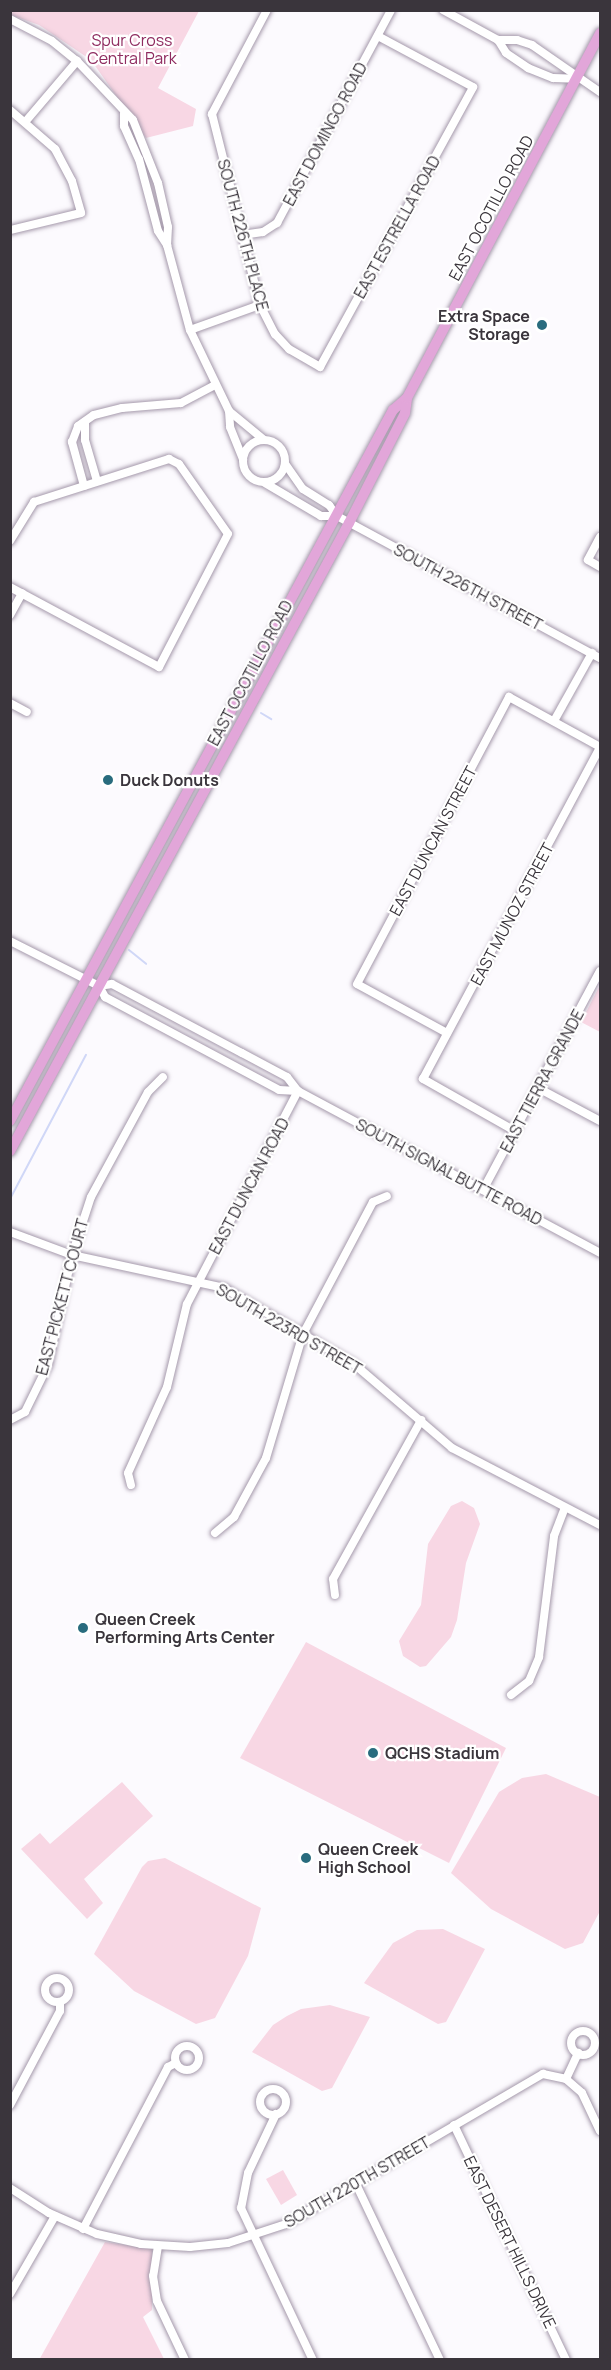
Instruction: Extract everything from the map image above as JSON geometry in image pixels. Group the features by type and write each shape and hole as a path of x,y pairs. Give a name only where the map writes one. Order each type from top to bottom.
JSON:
{"main road":[{"name":"EAST OCOTILLO ROAD","path":"10,1151 349,523 405,413 407,398 600,33"},
{"name":"EAST OCOTILLO ROAD","path":"10,1121 393,410 407,398"}],"street":[{"name":"SOUTH 226TH PLACE","path":"267,10 212,114 260,306 275,334 289,349 320,367"},
{"name":"EAST DOMINGO ROAD","path":"242,235 263,232 277,223 391,10"},
{"path":"449,12 498,40 506,53 528,68 553,78 576,79"},
{"path":"10,19 52,41 77,61 133,120 151,159 168,227 167,245 190,330 215,385 229,411 264,440 281,447 286,465 303,489 328,505 336,516"},
{"name":"EAST ESTRELLA ROAD","path":"320,367 473,87 378,36"},
{"path":"498,40 517,40 532,45 576,79 600,92"},
{"path":"26,121 77,61"},
{"path":"10,110 26,121 55,149 72,181 81,213 10,230"},
{"path":"190,330 260,306"},
{"path":"84,486 72,442 75,429 94,415 122,408 181,404 215,385"},
{"path":"229,411 230,427 249,476 321,516 336,516"},
{"path":"85,422 85,440 97,481"},
{"path":"243,460 252,444 264,440"},
{"path":"10,541 32,503 173,459 228,530 228,540 159,667 10,587"},
{"path":"265,483 278,478 286,465"},
{"name":"SOUTH 226TH STREET","path":"336,516 600,658"},
{"path":"600,537 588,560 600,567"},
{"path":"10,615 22,593"},
{"path":"592,653 554,721 600,748"},
{"name":"EAST DUNCAN STREET","path":"447,1033 357,984 509,697 554,721"},
{"path":"10,703 27,712"},
{"name":"EAST MUNOZ STREET","path":"514,1131 423,1079 600,748"},
{"name":"SOUTH SIGNAL BUTTE ROAD","path":"10,941 99,986 112,984 287,1077 298,1091 600,1253"},
{"name":"EAST TIERRA GRANDE","path":"483,1190 600,971"},
{"name":"SOUTH SIGNAL BUTTE ROAD","path":"99,986 105,997 279,1090 298,1091"},
{"name":"EAST PICKETT COURT","path":"10,1420 25,1412 48,1365 72,1255 91,1197 148,1092 163,1077"},
{"path":"538,1088 600,1120"},
{"name":"EAST DUNCAN ROAD","path":"131,1485 128,1473 167,1387 187,1304 298,1091"},
{"path":"215,1533 234,1517 266,1458 303,1334 373,1202 387,1196"},
{"name":"SOUTH 223RD STREET","path":"10,1232 72,1255 199,1280 224,1288 354,1364 452,1448 600,1525"},
{"path":"335,1596 333,1579 421,1420"},
{"path":"511,1695 530,1681 539,1657 554,1536 565,1508"},
{"path":"10,2105 60,2011 60,2002"},
{"path":"578,2053 566,2079 582,2093 600,2131"},
{"path":"83,2229 168,2067 176,2063"},
{"name":"SOUTH 220TH STREET","path":"10,2188 55,2216 83,2229 158,2246 190,2247 254,2236 309,2213 529,2079 543,2074 566,2079"},
{"path":"276,2114 248,2173 240,2199 254,2236 313,2360"},
{"name":"EAST DESERT HILLS DRIVE","path":"454,2125 566,2360"},
{"path":"356,2184 440,2360"},
{"path":"10,2294 55,2216"},
{"path":"158,2246 153,2276 157,2301 185,2360"}],"green space":[{"name":"Spur Cross Central Park","path":"11,10 199,11 158,88 196,109 193,126 146,138 91,60 39,25 11,15"},
{"path":"600,985 600,1032 581,1022"},
{"path":"462,1501 474,1508 480,1524 466,1563 457,1620 451,1637 426,1666 420,1667 403,1656 399,1641 421,1605 428,1544 451,1506"},
{"name":"QCHS Stadium","path":"306,1642 506,1748 449,1863 240,1758"},
{"path":"546,1774 600,1797 600,1911 583,1943 565,1949 491,1909 451,1873 499,1792 522,1778"},
{"path":"122,1782 153,1816 84,1879 103,1903 87,1919 21,1849 40,1833 50,1844"},
{"path":"165,1858 261,1908 248,1956 215,2018 196,2024 134,1991 94,1954 142,1867 148,1861"},
{"path":"443,1929 485,1949 446,2022 438,2024 364,1983 393,1943 417,1930"},
{"path":"330,2005 370,2017 332,2088 322,2091 252,2052 273,2025 287,2016 301,2009"},
{"path":"283,2170 297,2195 281,2205 266,2179"},
{"path":"105,2242 152,2249 152,2310 143,2317 164,2359 39,2360"}],"waterway":[{"path":"261,713 271,719"},
{"path":"129,950 146,964"},
{"path":"10,1199 86,1055"}],"place":[{"name":"Extra Space Storage","path":"542,325"},
{"name":"Duck Donuts","path":"108,780"},
{"name":"Queen Creek Performing Arts Center","path":"83,1628"},
{"name":"QCHS Stadium","path":"373,1753"},
{"name":"Queen Creek High School","path":"306,1858"}]}
